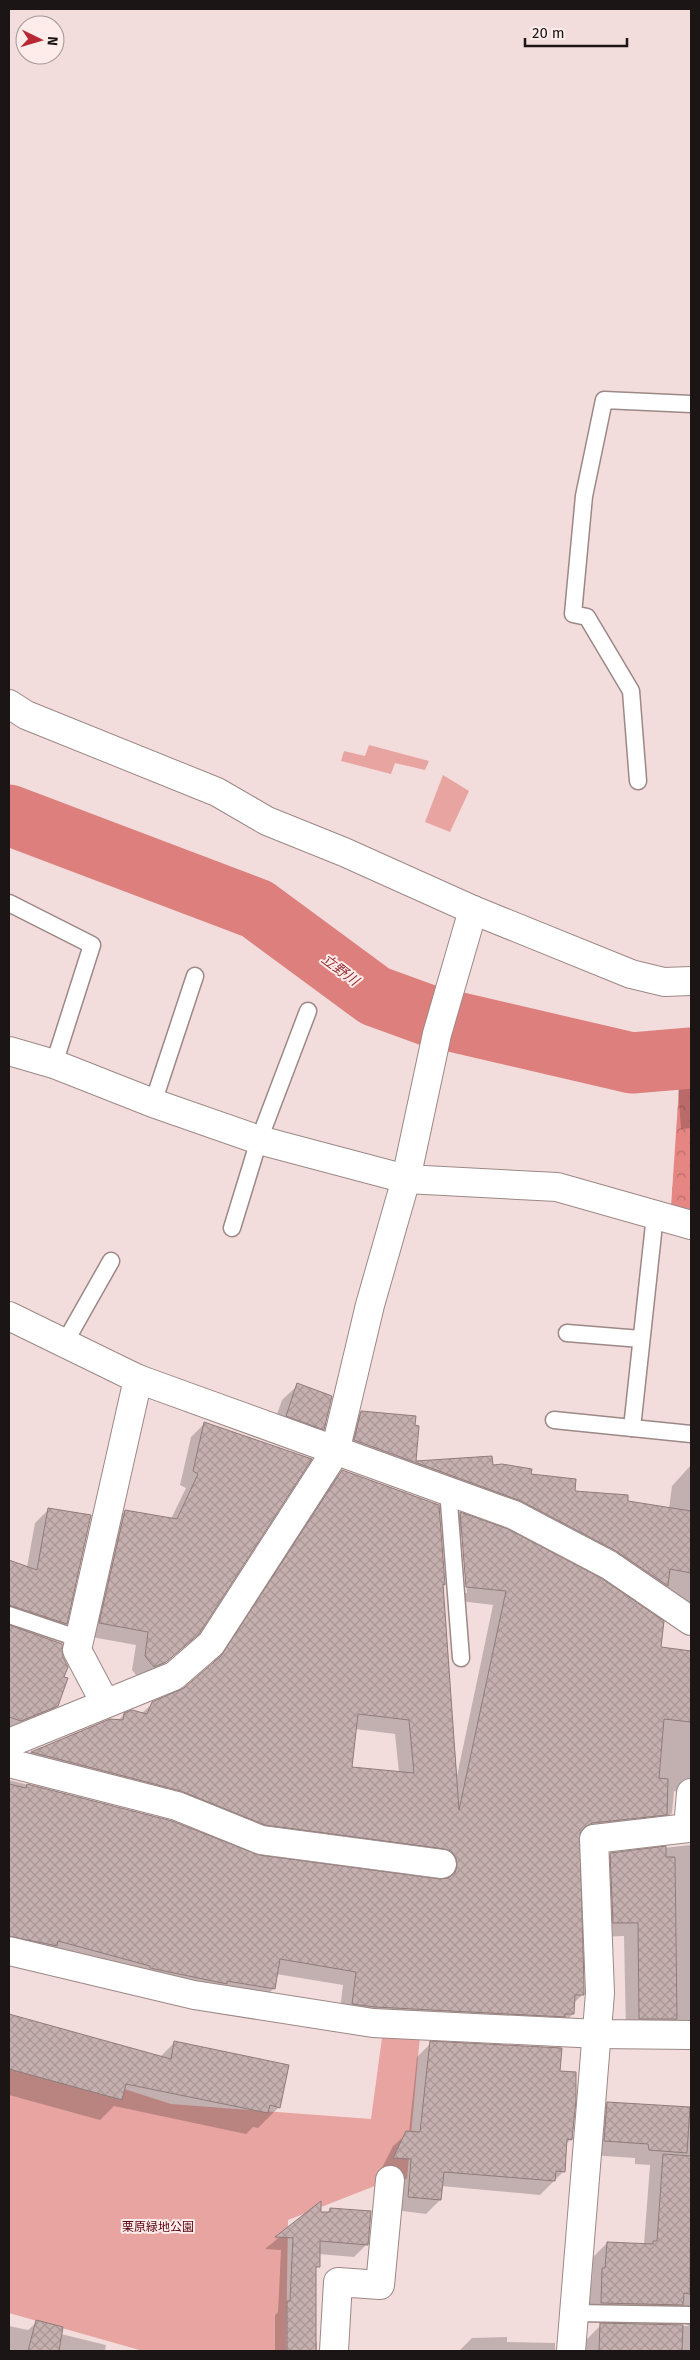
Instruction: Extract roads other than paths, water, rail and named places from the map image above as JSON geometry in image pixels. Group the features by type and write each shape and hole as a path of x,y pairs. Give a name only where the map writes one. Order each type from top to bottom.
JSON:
{"street":[{"path":"9,704 26,714 217,792 267,821 344,852 473,910 631,974 664,982 691,981"},
{"path":"9,1744 174,1676 211,1644 335,1452 370,1305 406,1179 437,1034 473,910"},
{"path":"9,1051 54,1064 153,1103 258,1140 406,1179 557,1187 691,1225"},
{"path":"9,1316 138,1379 244,1416 335,1452 448,1490 514,1515 609,1566 691,1621"},
{"path":"105,1703 77,1650 138,1379"},
{"path":"9,1763 177,1806 261,1840 442,1864"},
{"path":"571,2351 600,1993 594,1839 688,1828 691,1793"},
{"path":"9,1951 194,1995 373,2023 598,2034 691,2035"},
{"path":"334,2351 338,2282 380,2285 390,2180"}],"lane":[{"path":"638,781 631,691 587,617 573,614 584,496 604,400 691,404"},
{"path":"9,903 92,945 54,1064"},
{"path":"153,1103 195,976"},
{"path":"232,1228 258,1140 308,1011"},
{"path":"632,1428 640,1339 655,1216"},
{"path":"64,1344 111,1261"},
{"path":"567,1333 640,1339"},
{"path":"554,1420 691,1434"},
{"path":"448,1490 461,1658"},
{"path":"9,1615 80,1639"},
{"path":"575,2314 691,2315"}],"waterway":[{"name":"立野川","path":"9,815 257,909 375,996 430,1016 632,1063 691,1058"}],"park label":[{"name":"栗原緑地公園","path":"158,2227"}]}
